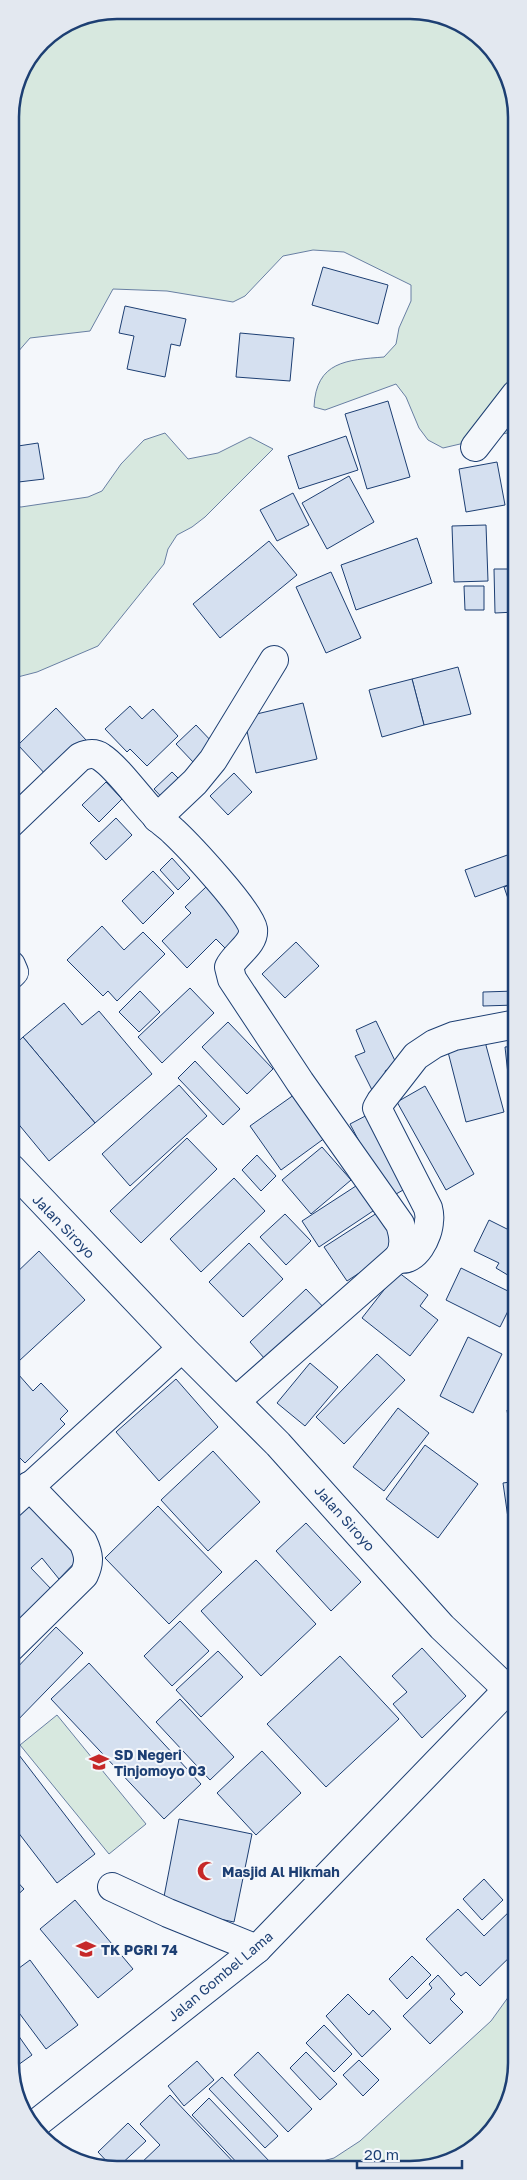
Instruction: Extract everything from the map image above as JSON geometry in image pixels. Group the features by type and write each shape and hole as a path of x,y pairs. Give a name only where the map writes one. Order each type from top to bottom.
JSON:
{"main road":[{"path":"475,447 508,404"},
{"path":"158,818 195,782 213,760 274,660"},
{"path":"19,815 80,758 87,754 95,754 102,757 158,818 174,832 246,912 253,929 251,940 232,960 229,966 232,979 300,1082 400,1224 403,1244 402,1252 398,1258 236,1401"},
{"path":"398,1258 404,1260 412,1256 427,1233 430,1222 428,1208 378,1115 377,1108 380,1100 416,1056 434,1044 454,1036 508,1026"},
{"name":"Jalan Siroyo","path":"19,1176 182,1348 278,1444 442,1627 508,1681"},
{"path":"19,1639 84,1575 89,1565 88,1554 83,1542 20,1495 182,1348"},
{"name":"Jalan Gombel Lama","path":"38,2122 257,1949 508,1688"},
{"path":"112,1887 168,1913 257,1949"}],"shaded area":[{"path":"117,19 417,19 442,24 459,32 484,52 495,68 505,91 508,117 508,432 443,448 428,440 419,428 406,397 396,384 325,410 314,407 316,392 327,372 346,362 384,357 396,344 399,328 411,301 411,285 344,252 313,250 283,256 245,296 233,302 167,291 113,289 90,331 30,338 19,351 19,110 26,79 35,62 47,47 62,35 91,22"},
{"path":"165,433 188,459 218,453 250,437 273,449 205,517 177,535 168,549 164,564 98,646 37,672 19,677 19,507 88,497 102,491 121,464 144,440"},
{"path":"57,1715 146,1824 109,1854 20,1745"},
{"path":"508,1997 508,2070 505,2089 495,2112 475,2137 448,2154 436,2158 410,2161 323,2161 334,2158 360,2141 491,2021"}],"building":[{"path":"323,267 388,285 378,324 312,305"},
{"path":"125,306 186,319 180,346 171,344 165,377 127,369 134,336 119,333"},
{"path":"240,333 294,338 290,381 236,377"},
{"path":"388,401 410,477 367,489 345,414"},
{"path":"346,436 358,470 299,489 288,456"},
{"path":"38,443 44,479 19,482 19,446"},
{"path":"497,462 505,505 466,512 459,469"},
{"path":"349,476 374,522 327,549 302,503"},
{"path":"293,493 309,525 277,541 260,510"},
{"path":"486,525 488,581 454,582 452,526"},
{"path":"417,538 432,583 356,610 341,565"},
{"path":"269,541 297,575 220,638 193,604"},
{"path":"494,569 508,569 508,612 495,613"},
{"path":"331,572 361,638 326,653 296,587"},
{"path":"464,586 484,586 484,610 465,610"},
{"path":"458,667 471,714 424,725 412,679"},
{"path":"412,679 424,725 382,737 369,690"},
{"path":"303,703 317,759 256,773 244,717"},
{"path":"130,706 142,719 153,709 178,736 147,766 130,749 127,752 105,729"},
{"path":"56,708 87,741 49,778 19,744"},
{"path":"196,725 214,744 194,763 176,744"},
{"path":"172,772 186,786 168,804 154,789"},
{"path":"234,773 252,792 228,815 210,796"},
{"path":"106,782 122,799 99,822 82,805"},
{"path":"116,818 132,835 106,860 90,843"},
{"path":"508,855 508,885 475,897 465,870"},
{"path":"172,858 190,878 178,890 160,870"},
{"path":"153,871 174,893 143,924 122,901"},
{"path":"508,886 508,898 504,887"},
{"path":"206,887 249,932 229,952 216,939 187,968 162,941 191,913 185,907"},
{"path":"102,926 124,950 143,932 165,954 117,1001 108,991 103,996 67,960"},
{"path":"296,942 319,966 285,998 262,974"},
{"path":"190,988 214,1013 162,1063 138,1037"},
{"path":"140,991 160,1012 139,1032 119,1012"},
{"path":"508,991 508,1005 483,1006 483,992"},
{"path":"64,1003 82,1025 99,1011 152,1074 95,1123 23,1037"},
{"path":"376,1021 397,1065 385,1071 392,1085 374,1094 355,1056 365,1052 356,1030"},
{"path":"228,1022 273,1069 247,1094 202,1047"},
{"path":"23,1037 95,1123 49,1161 19,1125 19,1041"},
{"path":"484,1038 504,1112 466,1122 447,1048"},
{"path":"505,1047 508,1047 508,1074"},
{"path":"195,1061 240,1109 223,1125 178,1078"},
{"path":"179,1085 207,1116 130,1186 102,1154"},
{"path":"425,1086 474,1174 446,1190 397,1102"},
{"path":"298,1092 329,1135 281,1170 250,1126"},
{"path":"373,1112 412,1185 389,1198 350,1124"},
{"path":"187,1138 217,1169 141,1243 110,1211"},
{"path":"322,1147 351,1180 311,1214 282,1180"},
{"path":"257,1155 276,1176 261,1191 242,1170"},
{"path":"234,1178 265,1211 201,1272 170,1239"},
{"path":"359,1184 376,1209 319,1247 302,1221"},
{"path":"377,1213 399,1247 347,1281 324,1247"},
{"path":"285,1214 311,1241 286,1265 260,1237"},
{"path":"489,1220 508,1230 508,1275 496,1268 499,1263 474,1251"},
{"path":"249,1243 283,1279 243,1317 209,1282"},
{"path":"39,1251 85,1300 19,1361 19,1270"},
{"path":"461,1268 508,1291 508,1311 500,1327 446,1300"},
{"path":"398,1272 428,1295 420,1306 438,1320 410,1356 362,1318"},
{"path":"306,1289 329,1313 272,1367 250,1342"},
{"path":"468,1337 502,1354 473,1413 440,1396"},
{"path":"377,1354 405,1380 344,1444 316,1417"},
{"path":"310,1363 338,1387 305,1426 277,1403"},
{"path":"19,1375 33,1391 41,1383 68,1411 60,1419 65,1424 25,1463 19,1457"},
{"path":"176,1379 218,1427 159,1481 116,1432"},
{"path":"398,1408 429,1433 384,1491 353,1467"},
{"path":"425,1445 478,1484 438,1538 386,1499"},
{"path":"213,1451 260,1502 208,1551 161,1500"},
{"path":"508,1482 508,1518 503,1483"},
{"path":"30,1500 80,1557 59,1579 42,1558 31,1568 52,1590 19,1621 19,1510"},
{"path":"158,1506 222,1572 169,1624 105,1558"},
{"path":"306,1523 361,1582 331,1611 276,1551"},
{"path":"256,1560 316,1624 261,1676 201,1611"},
{"path":"180,1621 209,1651 172,1686 144,1656"},
{"path":"56,1627 83,1653 19,1719 19,1666"},
{"path":"422,1648 466,1696 422,1738 393,1704 407,1692 392,1676"},
{"path":"218,1651 243,1677 201,1717 176,1690"},
{"path":"340,1656 399,1719 326,1787 267,1724"},
{"path":"89,1663 201,1784 164,1819 51,1699"},
{"path":"180,1699 234,1757 210,1780 156,1722"},
{"path":"262,1751 301,1793 256,1835 217,1793"},
{"path":"19,1755 95,1854 57,1883 19,1833"},
{"name":"Masjid Al Hikmah","path":"179,1819 252,1834 234,1922 162,1907"},
{"path":"484,1879 503,1900 482,1920 463,1899"},
{"path":"19,1884 24,1889 19,1894"},
{"name":"TK PGRI 74","path":"75,1900 133,1969 98,1998 40,1929"},
{"path":"458,1909 484,1936 508,1913 508,1959 480,1986 466,1972 461,1976 426,1939"},
{"path":"412,1956 431,1975 407,1999 389,1979"},
{"path":"30,1960 78,2025 46,2049 19,2013 19,1968"},
{"path":"438,1975 455,1994 450,1999 463,2012 430,2044 403,2016 432,1988 429,1984"},
{"path":"348,1994 369,2015 373,2010 391,2029 362,2057 326,2016"},
{"path":"324,2025 352,2054 334,2072 306,2043"},
{"path":"19,2036 32,2055 19,2064"},
{"path":"258,2052 312,2109 288,2132 234,2075"},
{"path":"306,2052 337,2084 320,2100 290,2068"},
{"path":"359,2060 379,2080 363,2096 343,2075"},
{"path":"197,2061 214,2080 184,2106 168,2086"},
{"path":"222,2077 278,2136 265,2148 209,2089"},
{"path":"170,2095 232,2161 143,2161 160,2145 140,2124"},
{"path":"209,2098 269,2161 235,2161 192,2115"},
{"path":"128,2123 146,2141 125,2161 106,2160 98,2152"}],"place":[{"name":"SD Negeri Tinjomoyo 03","path":"99,1762"},
{"name":"Masjid Al Hikmah","path":"207,1871"},
{"name":"TK PGRI 74","path":"86,1949"}]}
